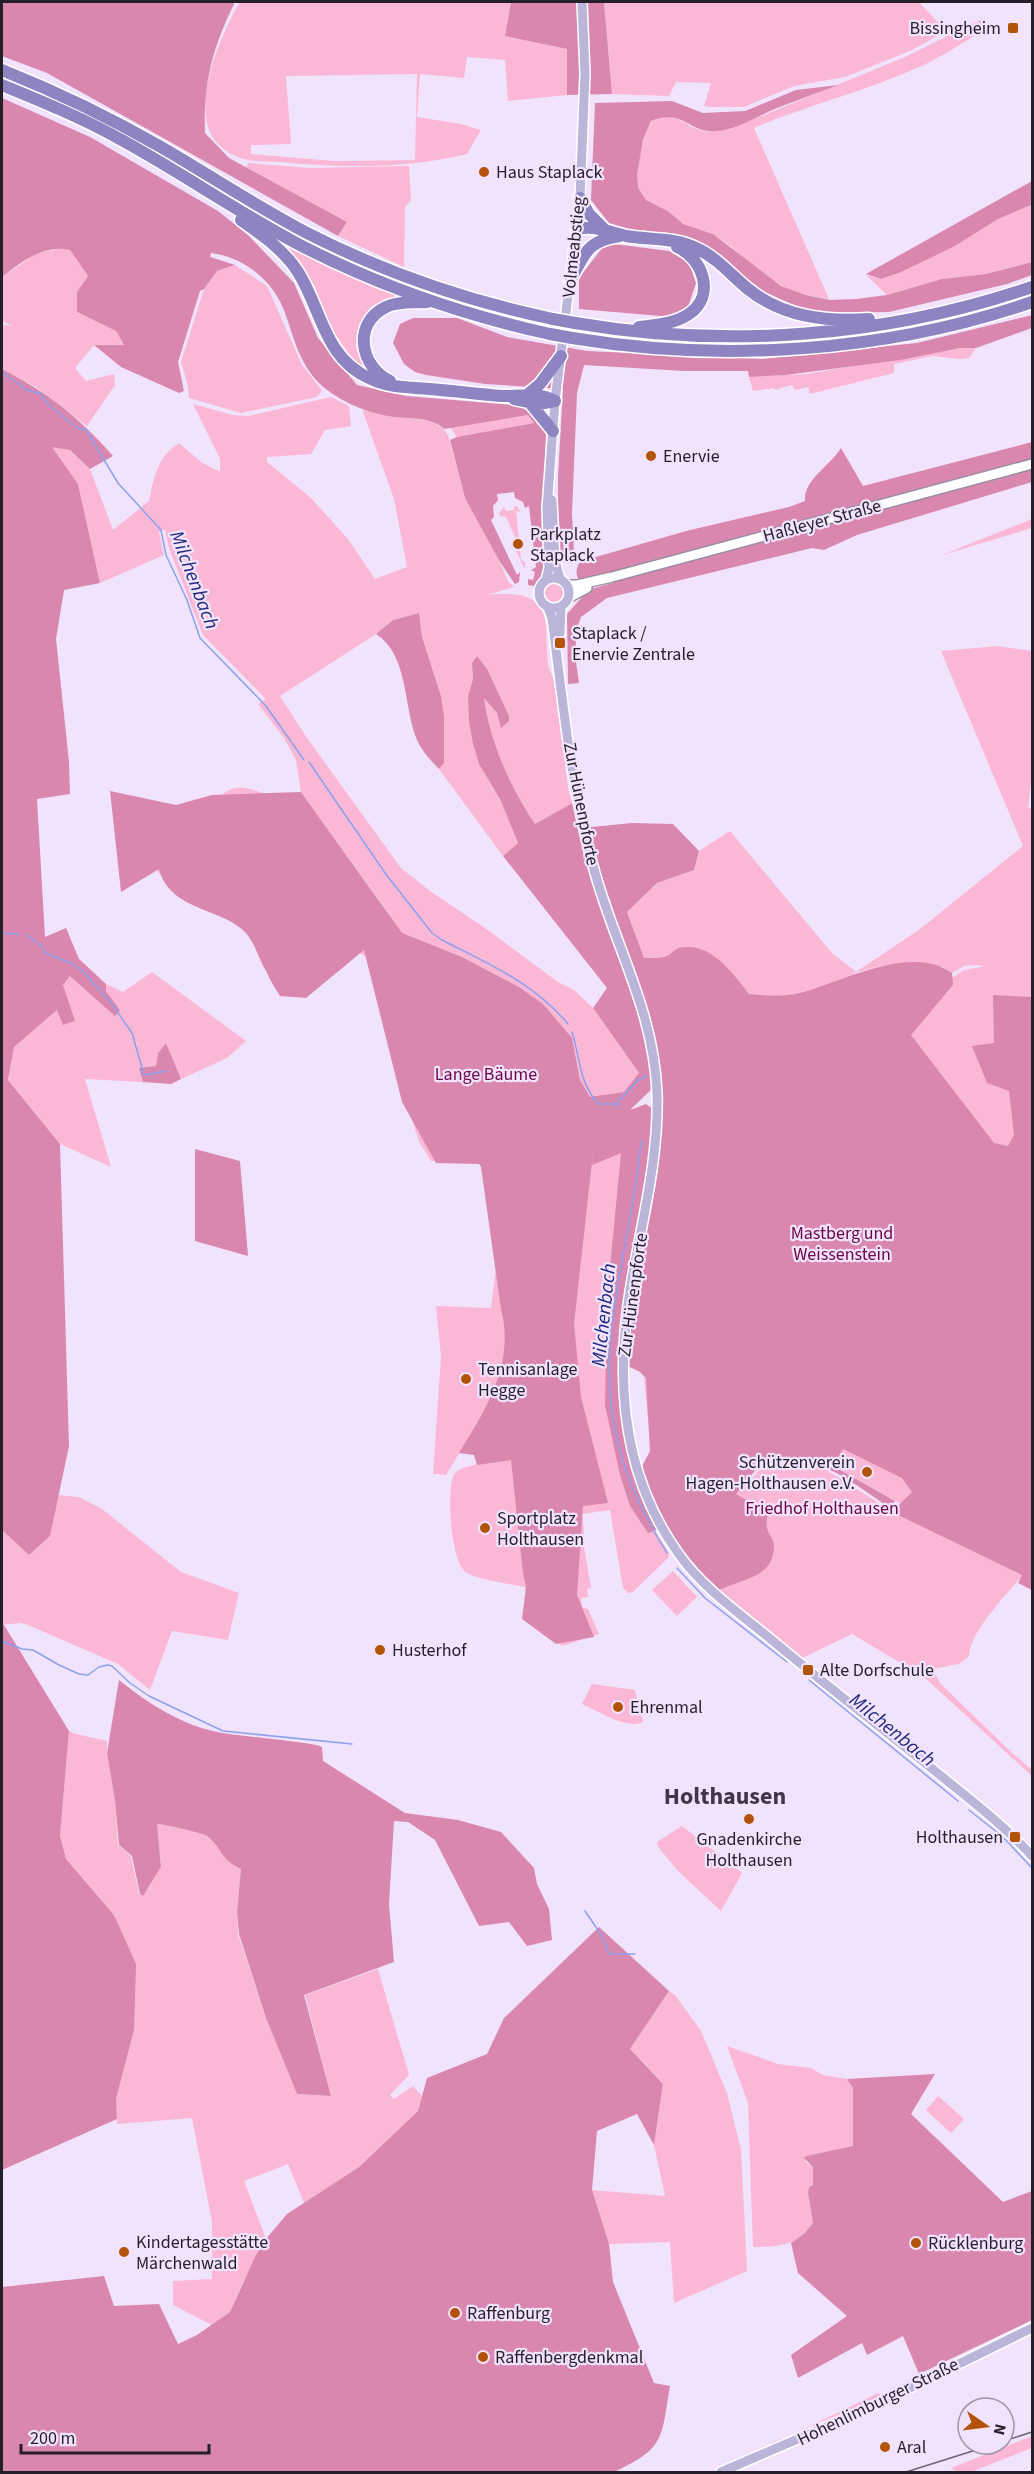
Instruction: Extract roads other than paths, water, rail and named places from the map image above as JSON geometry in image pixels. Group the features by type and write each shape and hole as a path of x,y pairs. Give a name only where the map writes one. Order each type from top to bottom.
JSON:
{"highway":[{"path":"2,70 55,92 124,126 242,196 335,246 447,291 553,319 678,336 769,336 847,330 897,322 958,309 1032,287"},
{"path":"2,85 92,124 270,228 330,259 478,317 550,334 630,346 727,350 846,344 950,325 1032,302"},
{"path":"209,192 217,204 260,233 291,262 310,296 328,339 341,357 370,379 392,386 529,399 540,394 555,401"},
{"path":"580,198 602,234"},
{"path":"577,229 589,236 624,235 677,242 698,249 719,263 754,293 784,310 827,320 879,318 897,322"},
{"path":"571,279 588,250 602,234"},
{"path":"616,329 674,322 690,313 698,304 704,285 700,267 690,254 665,241"},
{"path":"402,386 383,378 370,366 364,349 365,331 376,314 385,308 405,303 436,302"},
{"path":"529,399 561,356"},
{"path":"529,399 553,430"}],"main road":[{"name":"Volmeabstieg","path":"546,580 549,568 547,508 555,401 580,198 585,74 582,2"},
{"name":"Haßleyer Straße","path":"563,582 578,585 612,578 1032,464"},
{"name":"Volmeabstieg","path":"550,492 554,508 555,561 563,582"},
{"name":"Haßleyer Straße","path":"568,598 579,590 612,578"},
{"path":"546,580 563,582 568,598 561,607 548,608 538,596 540,586 546,580"},
{"name":"Zur Hünenpforte","path":"561,607 559,618 561,680"},
{"name":"Zur Hünenpforte","path":"548,608 552,618 573,777 583,829 596,877 639,993 649,1030 655,1069 657,1115 653,1169 632,1283 623,1357 626,1424 630,1448 645,1495 678,1553 715,1593 997,1822 1032,1856"},
{"name":"Hohenlimburger Straße","path":"721,2472 865,2410 1032,2328"}],"waterway":[{"name":"Milchenbach","path":"2,372 27,390 41,394 48,404 77,428 86,430 118,483 161,530 166,555 187,600 200,638 266,706 304,760"},
{"name":"Milchenbach","path":"309,762 385,873 432,933 494,966 525,986 555,1009 568,1024"},
{"path":"2,933 19,934"},
{"path":"26,935 43,947 45,953 71,963 83,971 112,1004 132,1033 144,1075 166,1071"},
{"name":"Milchenbach","path":"572,1032 584,1079 592,1096 599,1104 617,1104 619,1107"},
{"path":"617,1103 637,1081 646,1076"},
{"name":"Milchenbach","path":"641,1141 611,1335 610,1395 619,1449 628,1475 667,1553"},
{"name":"Milchenbach","path":"677,1568 705,1598 787,1662"},
{"path":"2,1641 22,1649 33,1650 79,1674 88,1675 99,1667 112,1666 130,1683 149,1696 223,1731 352,1744"},
{"name":"Milchenbach","path":"809,1680 958,1801"},
{"name":"Milchenbach","path":"969,1810 1003,1837 1032,1868"},
{"path":"585,1911 602,1936 609,1954 635,1954"}],"railway":[{"path":"1016,2437 1032,2432"},
{"path":"906,2472 957,2456"}],"place":[{"name":"Bissingheim","path":"1013,28"},
{"name":"Haus Staplack","path":"484,172"},
{"name":"Enervie","path":"651,456"},
{"name":"Parkplatz Staplack","path":"518,544"},
{"name":"Staplack / Enervie Zentrale","path":"560,643"},
{"name":"Tennisanlage Hegge","path":"466,1379"},
{"name":"Schützenverein Hagen-Holthausen e.V.","path":"867,1472"},
{"name":"Sportplatz Holthausen","path":"485,1528"},
{"name":"Husterhof","path":"380,1650"},
{"name":"Alte Dorfschule","path":"808,1670"},
{"name":"Ehrenmal","path":"618,1707"},
{"name":"Gnadenkirche Holthausen","path":"749,1819"},
{"name":"Holthausen","path":"1015,1837"},
{"name":"Rücklenburg","path":"916,2243"},
{"name":"Kindertagesstätte Märchenwald","path":"124,2252"},
{"name":"Raffenburg","path":"455,2313"},
{"name":"Raffenbergdenkmal","path":"483,2357"},
{"name":"Aral","path":"885,2447"}],"district":[{"name":"Holthausen","path":"725,1796"}],"park label":[{"name":"Lange Bäume","path":"486,1074"},
{"name":"Mastberg und Weissenstein","path":"842,1243"},
{"name":"Friedhof Holthausen","path":"822,1508"}]}
